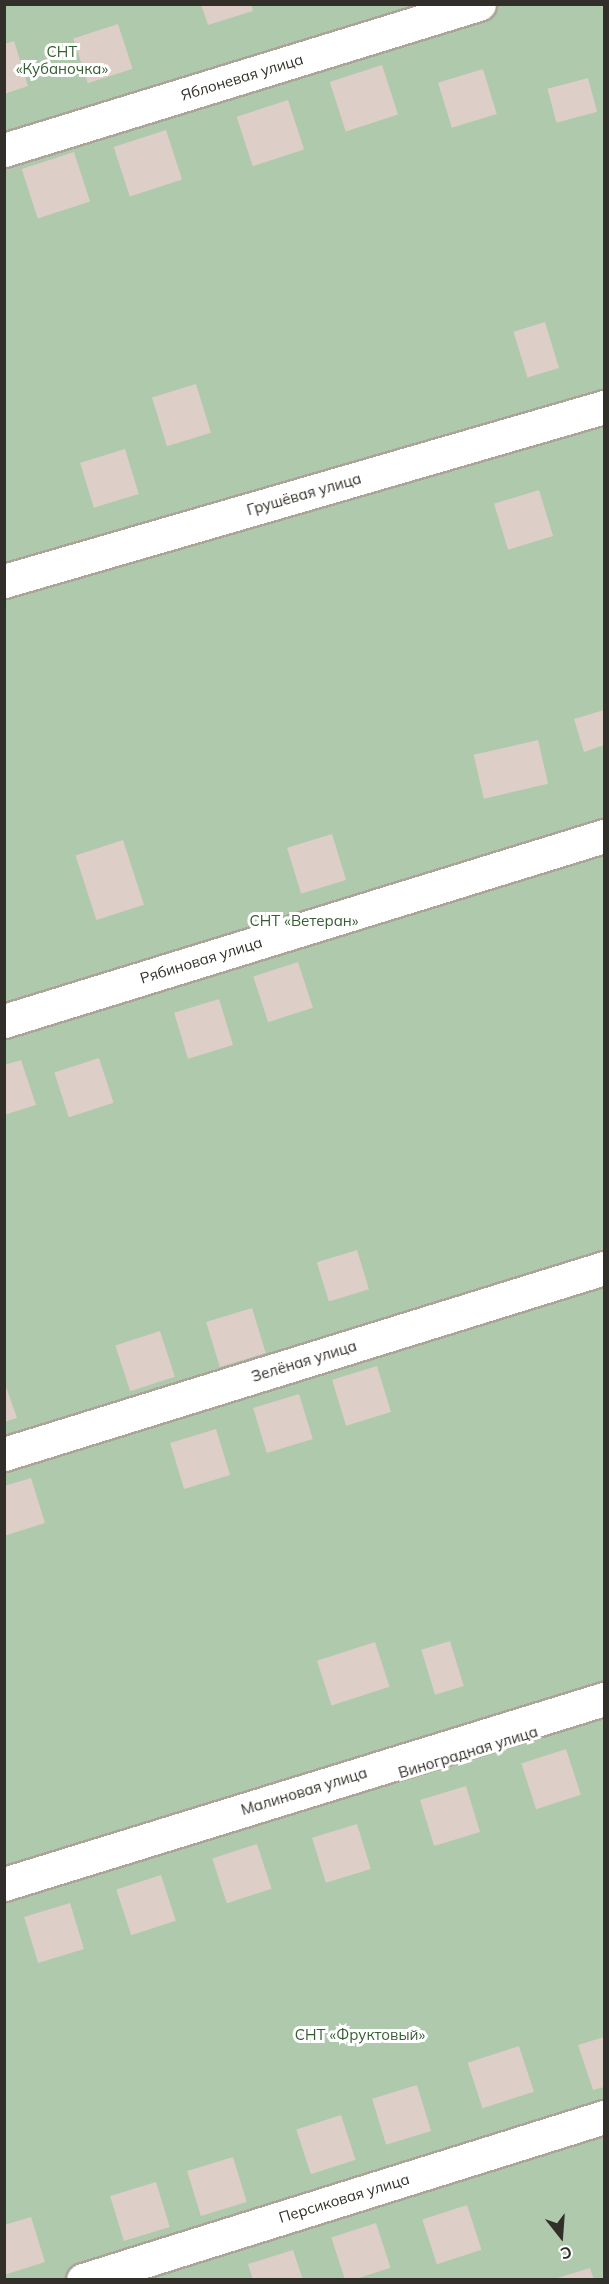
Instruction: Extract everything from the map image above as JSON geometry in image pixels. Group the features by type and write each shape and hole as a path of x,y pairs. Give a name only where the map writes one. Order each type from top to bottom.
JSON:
{"street":[{"name":"Яблоневая улица","path":"4,150 479,4"},
{"name":"Грушёвая улица","path":"4,581 604,407"},
{"name":"Рябиновая улица","path":"4,1021 604,836"},
{"name":"Зелёная улица","path":"4,1454 604,1268"},
{"name":"Малиновая улица","path":"4,1884 604,1699"},
{"name":"Виноградная улица","path":"193,1838 604,1708"},
{"name":"Персиковая улица","path":"84,2280 604,2116"}],"green space":[{"name":"СНТ «Кубаночка»","path":"5,5 434,5 5,134"},
{"name":"СНТ «Ветеран»","path":"449,5 604,5 604,1701 5,1886 5,141"},
{"name":"СНТ «Фруктовый»","path":"604,1703 604,2279 5,2279 4,1889"}],"building":[{"path":"201,4 251,4 253,11 208,25"},
{"path":"118,24 133,69 88,83 73,39"},
{"path":"14,41 28,86 4,94 4,44"},
{"path":"382,65 398,114 346,131 330,82"},
{"path":"483,69 497,114 452,128 438,83"},
{"path":"588,78 597,112 556,123 547,89"},
{"path":"288,100 304,149 253,166 237,117"},
{"path":"166,130 182,179 130,196 114,147"},
{"path":"74,152 90,201 38,218 22,169"},
{"path":"545,322 559,368 527,378 513,332"},
{"path":"196,384 211,433 167,446 152,397"},
{"path":"125,449 139,494 94,508 80,463"},
{"path":"539,490 553,536 508,550 494,504"},
{"path":"604,710 604,745 584,752 574,719"},
{"path":"538,740 548,784 484,799 474,755"},
{"path":"332,834 346,880 301,894 287,848"},
{"path":"123,840 144,905 96,920 75,855"},
{"path":"298,962 313,1008 268,1022 253,977"},
{"path":"219,999 233,1045 188,1059 174,1013"},
{"path":"99,1058 114,1103 69,1117 54,1073"},
{"path":"21,1060 36,1105 4,1115 4,1065"},
{"path":"357,1250 369,1289 329,1301 317,1262"},
{"path":"252,1308 266,1353 220,1367 206,1322"},
{"path":"160,1331 175,1377 130,1391 115,1346"},
{"path":"377,1366 391,1412 346,1426 332,1380"},
{"path":"4,1381 17,1418 4,1422"},
{"path":"299,1394 313,1439 267,1453 253,1408"},
{"path":"216,1429 230,1475 184,1489 170,1443"},
{"path":"31,1478 45,1523 4,1536 4,1486"},
{"path":"450,1641 464,1686 435,1695 421,1650"},
{"path":"375,1642 390,1687 332,1706 317,1661"},
{"path":"566,1749 581,1795 536,1809 521,1764"},
{"path":"466,1786 480,1832 434,1846 420,1800"},
{"path":"357,1824 371,1869 326,1883 312,1838"},
{"path":"257,1844 272,1889 227,1903 212,1859"},
{"path":"161,1875 176,1921 131,1935 116,1890"},
{"path":"70,1903 84,1949 38,1963 24,1917"},
{"path":"604,2037 604,2087 593,2090 578,2045"},
{"path":"519,2046 534,2092 482,2108 468,2063"},
{"path":"417,2085 431,2131 386,2145 372,2099"},
{"path":"341,2115 356,2160 311,2174 296,2130"},
{"path":"233,2157 247,2202 201,2216 187,2171"},
{"path":"156,2182 170,2227 124,2241 110,2196"},
{"path":"467,2205 482,2250 437,2264 422,2220"},
{"path":"31,2217 45,2262 4,2275 4,2225"},
{"path":"376,2223 391,2268 353,2280 345,2280 331,2238"},
{"path":"293,2250 303,2280 253,2280 248,2264"},
{"path":"590,2268 594,2280 554,2280 554,2279"}]}
